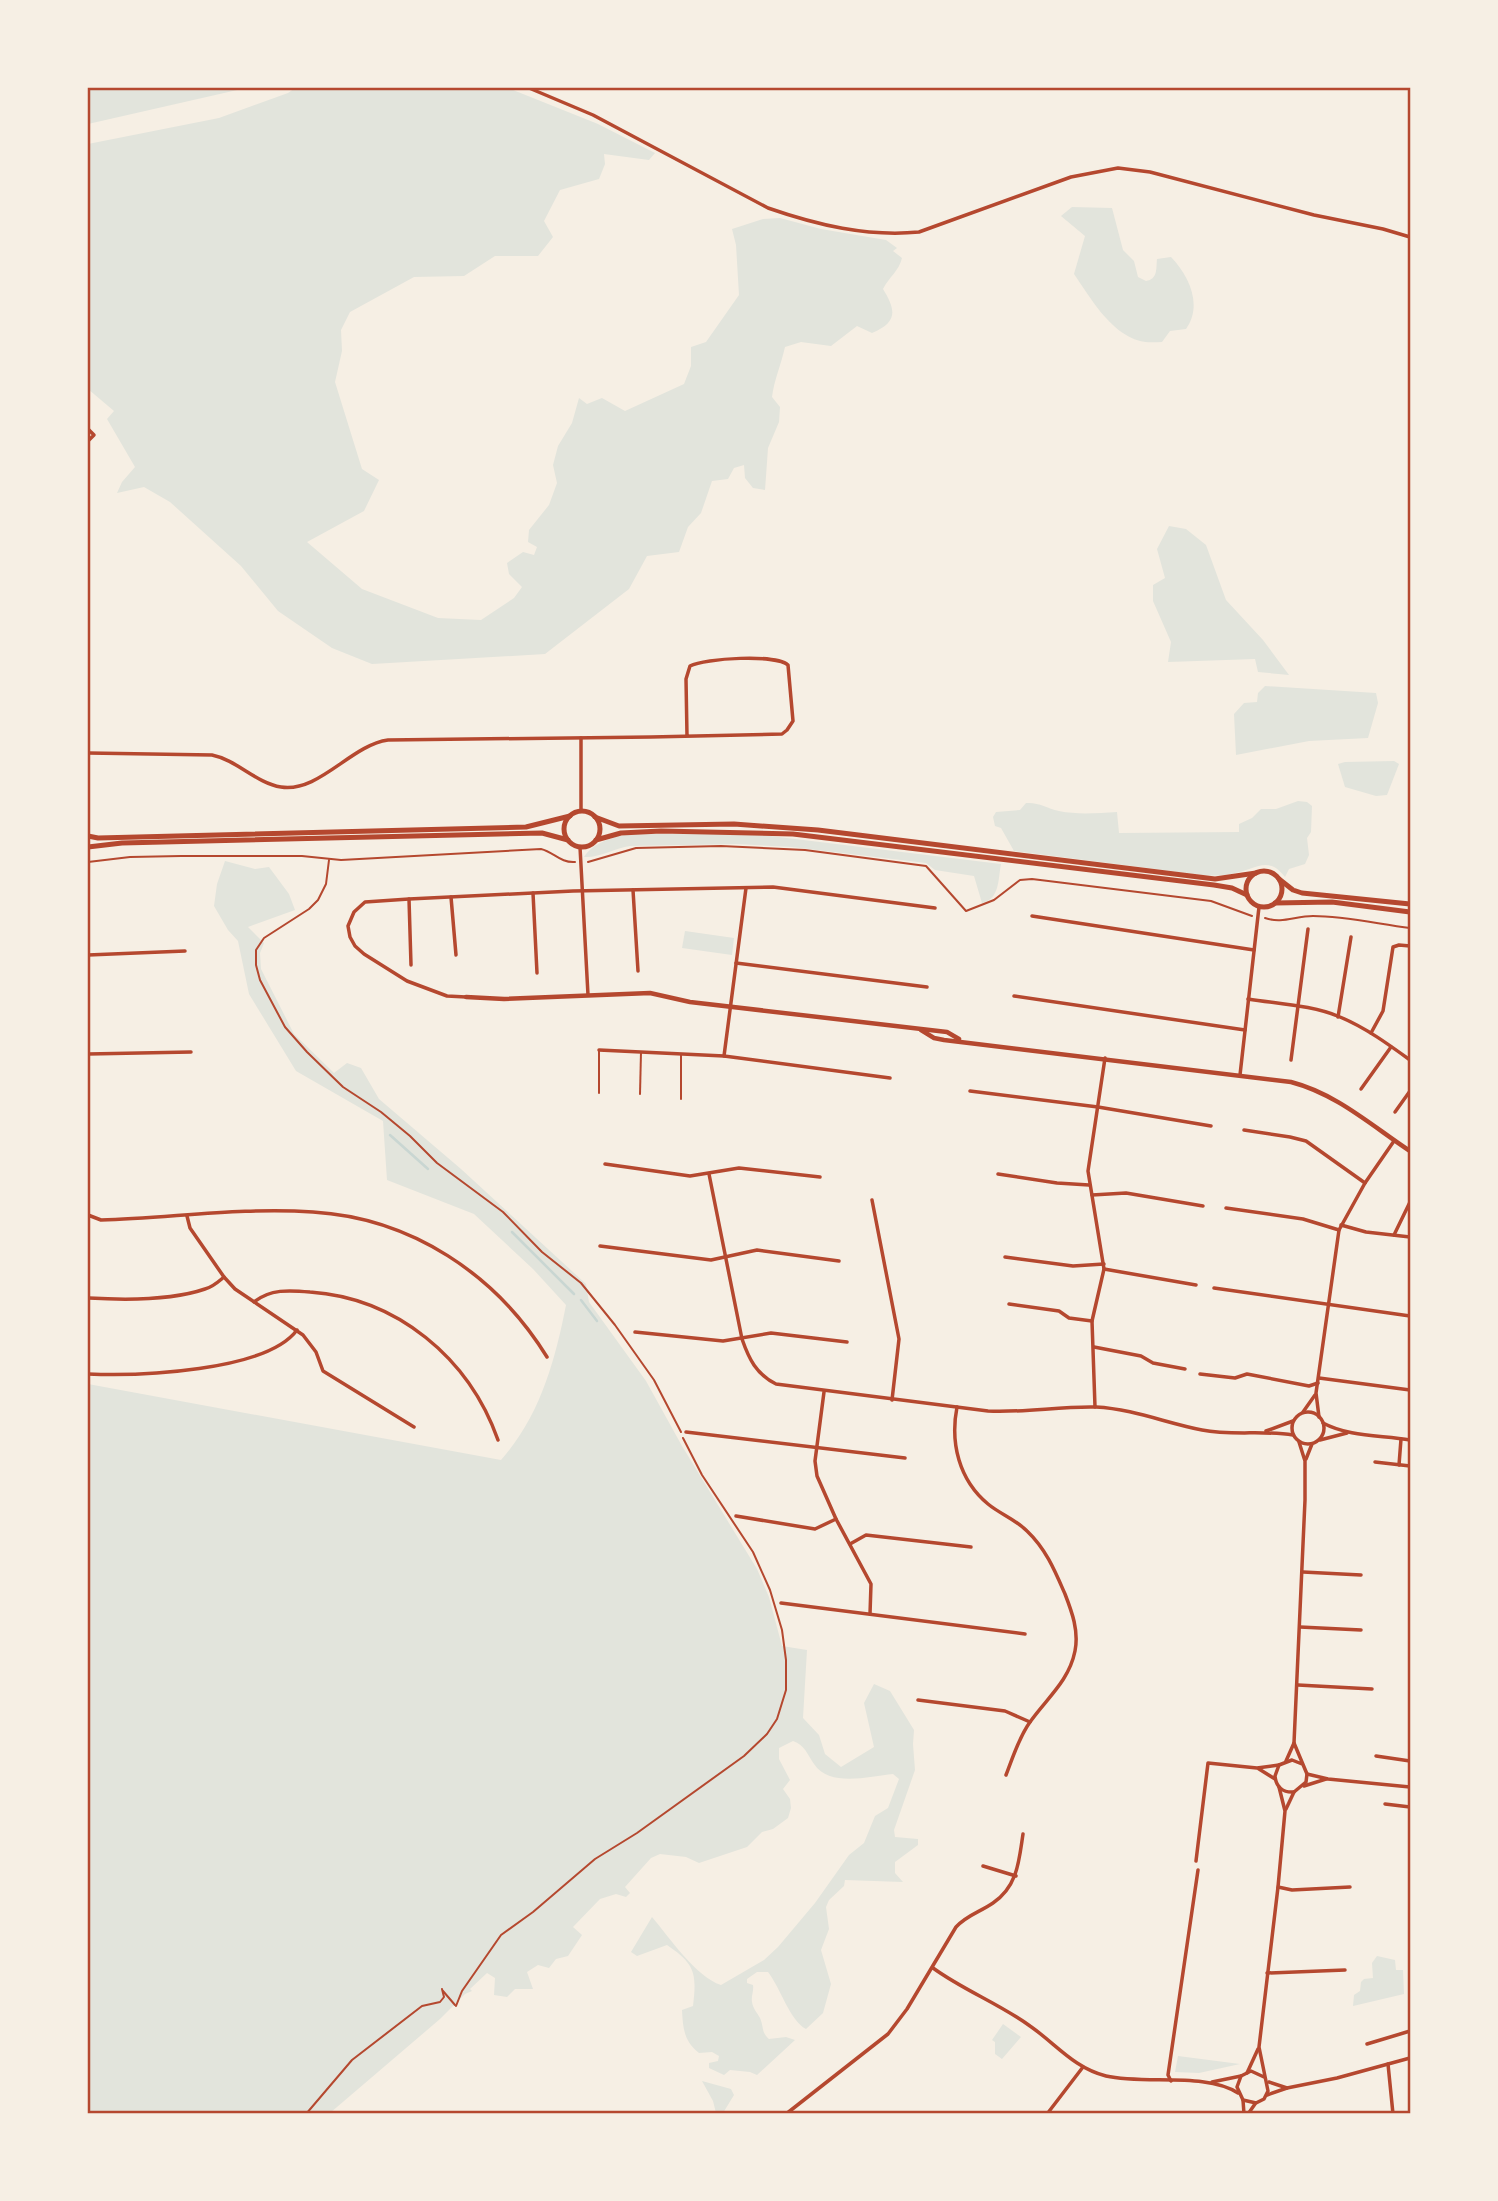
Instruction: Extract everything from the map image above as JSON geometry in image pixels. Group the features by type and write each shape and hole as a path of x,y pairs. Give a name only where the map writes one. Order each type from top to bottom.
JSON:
{"main road":[{"path":"88,836 98,838 526,827 581,811 619,826 734,824 818,830 1214,879 1269,872 1293,890 1410,904"},
{"path":"568,840 564,825 570,816"},
{"path":"596,817 600,830 596,840"},
{"path":"88,847 122,843 542,832 568,840 580,847 621,833 674,831 793,834 1214,885 1233,888 1247,895 1254,904 1265,908 1275,903 1332,902 1410,912"},
{"path":"1247,895 1246,885 1256,873"},
{"path":"1275,903 1282,890 1279,879"}],"street":[{"path":"529,88 593,115 768,208 796,218 857,231 894,234 919,232 1071,177 1118,168 1150,172 1410,237"},
{"path":"88,429 94,435 88,441"},
{"path":"88,753 212,755 280,787 302,786 372,743 388,740 581,738 687,736 782,734 793,721 788,665 779,660 753,659 704,661 690,666 686,679 687,736"},
{"path":"581,738 581,811"},
{"path":"580,847 588,995"},
{"path":"724,1056 746,887"},
{"path":"935,908 808,890 746,887 583,891 365,902 349,921 349,931 352,942 364,954 407,981 457,997 504,999 650,993 690,1002 947,1032 959,1040 1291,1082 1313,1089 1343,1104 1410,1151"},
{"path":"633,890 638,971"},
{"path":"533,893 537,973"},
{"path":"451,897 456,955"},
{"path":"409,900 411,965"},
{"path":"1240,1077 1259,907"},
{"path":"1032,916 1254,950"},
{"path":"1291,1060 1308,929"},
{"path":"1339,1017 1351,937"},
{"path":"1371,1033 1382,1011 1393,947 1399,944 1410,946"},
{"path":"88,955 185,951"},
{"path":"736,963 927,987"},
{"path":"1014,996 1245,1030"},
{"path":"1248,999 1339,1017 1371,1033 1410,1060"},
{"path":"1361,1089 1391,1047"},
{"path":"600,1050 724,1056 890,1077"},
{"path":"88,1060 88,1052 191,1052"},
{"path":"1096,1407 1092,1321 1104,1266 1089,1185 1089,1158 1105,1058"},
{"path":"970,1091 1098,1107 1211,1126"},
{"path":"1395,1112 1410,1091"},
{"path":"1244,1130 1306,1141 1365,1182"},
{"path":"1265,1431 1293,1421 1316,1393 1340,1227 1365,1182 1394,1140"},
{"path":"605,1164 690,1176 739,1168 820,1177"},
{"path":"709,1174 741,1339 750,1361 767,1379 791,1387 824,1392 957,1407 1017,1412 1096,1407 1140,1413 1213,1432 1265,1431 1293,1435"},
{"path":"998,1174 1089,1185"},
{"path":"1092,1195 1126,1193 1203,1206"},
{"path":"872,1200 899,1339 892,1400"},
{"path":"1394,1235 1410,1202"},
{"path":"1226,1208 1410,1237"},
{"path":"88,1215 101,1220 314,1212 351,1217 404,1233 454,1259 485,1283 519,1317 547,1357"},
{"path":"187,1216 190,1228 224,1277 235,1289 297,1330 313,1346 323,1371 414,1427"},
{"path":"600,1246 711,1260 757,1250 839,1261"},
{"path":"1005,1257 1073,1266 1104,1266 1196,1285"},
{"path":"89,1298 167,1296 205,1289 224,1277"},
{"path":"1214,1288 1410,1316"},
{"path":"254,1302 265,1293 314,1292 351,1299 397,1317 431,1340 460,1370 483,1404 498,1440"},
{"path":"1009,1304 1059,1311 1069,1318 1092,1321"},
{"path":"88,1374 152,1374 218,1364 274,1349 286,1342 297,1330"},
{"path":"635,1332 723,1341 771,1333 847,1342"},
{"path":"1094,1347 1141,1356 1153,1363 1185,1369"},
{"path":"1200,1374 1235,1378 1247,1374 1309,1386 1319,1381 1410,1390"},
{"path":"824,1392 816,1447 817,1476 836,1519 871,1584 870,1615"},
{"path":"1316,1393 1319,1417 1333,1429 1410,1440"},
{"path":"957,1407 954,1433 961,1469 977,1494 1026,1530 1039,1544 1050,1561 1073,1614 1076,1636 1072,1666 1066,1678 1030,1722 1006,1775"},
{"path":"1302,1413 1319,1417"},
{"path":"1286,1761 1294,1743 1303,1572 1305,1461 1299,1442 1293,1435 1293,1421"},
{"path":"1318,1441 1323,1433 1323,1423"},
{"path":"686,1432 905,1458"},
{"path":"1299,1442 1312,1444 1350,1433"},
{"path":"1399,1465 1402,1438"},
{"path":"1305,1461 1312,1444"},
{"path":"1375,1462 1410,1466"},
{"path":"736,1516 815,1528 836,1519"},
{"path":"850,1544 866,1535 971,1547"},
{"path":"1303,1572 1361,1574"},
{"path":"781,1603 1025,1634"},
{"path":"1300,1627 1361,1630"},
{"path":"1298,1685 1372,1689"},
{"path":"918,1700 1005,1711 1030,1722"},
{"path":"1294,1743 1307,1774 1304,1786"},
{"path":"1376,1756 1410,1761"},
{"path":"1196,1861 1208,1763 1257,1768 1292,1760 1302,1764"},
{"path":"1267,2095 1268,2082 1259,2047 1285,1811 1275,1779 1279,1765"},
{"path":"1257,1768 1275,1779"},
{"path":"1307,1774 1328,1779 1410,1787"},
{"path":"1285,1811 1294,1792 1328,1779"},
{"path":"1279,1787 1284,1791 1294,1792"},
{"path":"1385,1804 1410,1807"},
{"path":"786,2113 888,2034 961,1922 1002,1896 1016,1876 1024,1834"},
{"path":"983,1866 1016,1876"},
{"path":"1171,2081 1168,2075 1198,1870"},
{"path":"1278,1887 1292,1890 1350,1886"},
{"path":"933,1968 1031,2026 1083,2067 1104,2076 1131,2080 1210,2082 1256,2072 1265,2077"},
{"path":"1267,1973 1345,1970"},
{"path":"1367,2044 1410,2031"},
{"path":"1247,2073 1259,2047"},
{"path":"1246,2113 1267,2095 1287,2088 1337,2078 1410,2058"},
{"path":"1388,2064 1393,2113"},
{"path":"1047,2113 1083,2067"},
{"path":"1238,2093 1241,2076"},
{"path":"1210,2082 1238,2093 1246,2113"},
{"path":"1268,2082 1287,2088"},
{"path":"1243,2100 1256,2103"}],"lane":[{"path":"599,1093 600,1050"},
{"path":"640,1094 641,1051"},
{"path":"681,1052 681,1098"}],"path":[{"path":"88,862 130,856 302,856 329,860 541,849 566,862 580,862 625,850 664,846 756,847 805,850 926,866 966,911 994,901 1017,882 1032,879 1211,901 1246,915 1278,922 1306,916 1322,916 1410,928"},
{"path":"306,2113 352,2060 422,2006 440,2002 443,1997 442,1989 456,2006 466,1985 495,1942 595,1859 663,1815 757,1745 772,1727 782,1706 787,1674 785,1650 770,1590 752,1552 702,1475 654,1380 615,1325 581,1283 554,1263 503,1212 438,1163 388,1118 343,1087 296,1041 275,1011 257,969 256,950 264,938 309,909 318,900 326,884 329,860"}],"shaded area":[{"path":"88,88 246,88 88,124"},
{"path":"295,88 508,88 598,124 655,153 649,160 604,154 605,164 599,179 560,190 544,221 553,237 538,256 495,256 464,276 414,277 350,312 341,330 342,351 335,382 362,469 379,480 364,511 307,542 362,589 438,618 481,620 514,598 522,587 509,574 507,563 523,552 534,555 537,547 528,542 529,530 549,505 557,483 553,465 558,446 572,423 579,398 587,404 602,398 625,411 684,384 691,366 691,347 706,342 739,295 736,245 732,229 763,219 780,218 821,229 886,240 897,248 893,251 902,258 899,267 883,289 892,315 880,329 872,333 857,326 831,346 801,342 785,347 772,397 780,407 779,422 768,448 765,490 753,488 745,478 744,465 734,468 728,479 712,481 701,513 688,527 679,552 647,556 629,589 545,654 372,664 332,648 278,611 241,566 170,502 144,487 117,493 122,482 135,467 107,419 114,411 88,389 88,144 219,118"},
{"path":"1072,207 1112,208 1123,250 1134,261 1138,277 1150,280 1156,273 1157,259 1171,257 1192,291 1193,310 1186,329 1170,331 1162,342 1145,342 1129,337 1110,322 1074,274 1085,236 1061,216"},
{"path":"1169,526 1186,529 1206,545 1226,600 1263,640 1289,675 1258,672 1255,659 1168,662 1171,642 1153,601 1153,585 1165,578 1157,549"},
{"path":"1265,686 1376,693 1378,703 1368,738 1309,741 1236,755 1234,714 1244,703 1257,702 1258,693"},
{"path":"1394,761 1399,764 1387,795 1376,796 1345,787 1338,764 1345,762"},
{"path":"1298,801 1312,806 1311,832 1307,838 1309,855 1305,864 1289,869 1285,877 1279,870 1267,865 1218,876 1014,851 1001,828 995,826 993,817 996,812 1020,810 1026,803 1031,803 1066,812 1117,812 1119,833 1239,832 1239,824 1252,818 1261,809 1276,809"},
{"path":"630,834 753,834 1001,864 995,893 982,903 974,876 935,870 926,863 792,847 736,844 630,846 584,857 598,844"},
{"path":"225,861 255,869 269,867 289,894 295,910 248,927 264,943 260,953 261,969 294,1034 334,1073 347,1063 361,1068 379,1099 461,1169 586,1284 589,1302 646,1381 757,1569 769,1597 782,1646 807,1650 803,1718 819,1735 825,1754 841,1767 874,1747 864,1703 874,1684 890,1691 914,1730 915,1770 894,1830 895,1837 918,1839 918,1845 895,1862 895,1873 903,1882 845,1880 844,1886 829,1900 826,1907 829,1929 821,1950 831,1984 823,2013 806,2029 795,2019 768,1972 757,1972 747,1979 747,1983 753,1985 753,2004 766,2036 769,2039 786,2037 795,2040 757,2075 730,2070 724,2075 709,2068 709,2063 718,2061 719,2056 712,2052 699,2053 690,2044 684,2029 682,2010 693,2006 695,1985 692,1970 683,1958 667,1945 637,1956 631,1952 652,1917 702,1974 721,1985 764,1960 778,1947 815,1903 849,1855 864,1843 875,1816 888,1808 899,1779 893,1774 851,1779 830,1776 821,1771 803,1747 793,1741 779,1748 779,1759 790,1780 783,1789 790,1799 788,1818 773,1829 762,1832 747,1847 699,1863 686,1857 660,1854 651,1858 625,1887 630,1893 626,1897 616,1894 600,1899 573,1927 582,1935 568,1956 556,1959 549,1968 538,1965 527,1972 533,1989 515,1989 507,1997 494,1995 495,1978 487,1973 470,1989 472,1991 465,1994 440,2019 330,2113 88,2113 88,1384 501,1460 526,1425 544,1387 557,1347 566,1305 533,1269 474,1214 387,1180 383,1121 296,1071 249,994 238,941 214,906 217,884"},
{"path":"685,931 734,938 732,955 682,948"},
{"path":"1377,1956 1395,1960 1396,1970 1403,1970 1404,1994 1353,2006 1354,1995 1360,1991 1361,1982 1373,1978 1372,1963"},
{"path":"1003,2024 1021,2037 1002,2059 995,2054 995,2042 992,2040"},
{"path":"1178,2056 1240,2064 1199,2073 1175,2072"},
{"path":"702,2081 731,2089 734,2095 723,2113 716,2113"}],"waterway":[{"path":"390,1135 428,1169"},
{"path":"512,1232 574,1294"},
{"path":"581,1300 597,1321"}]}
